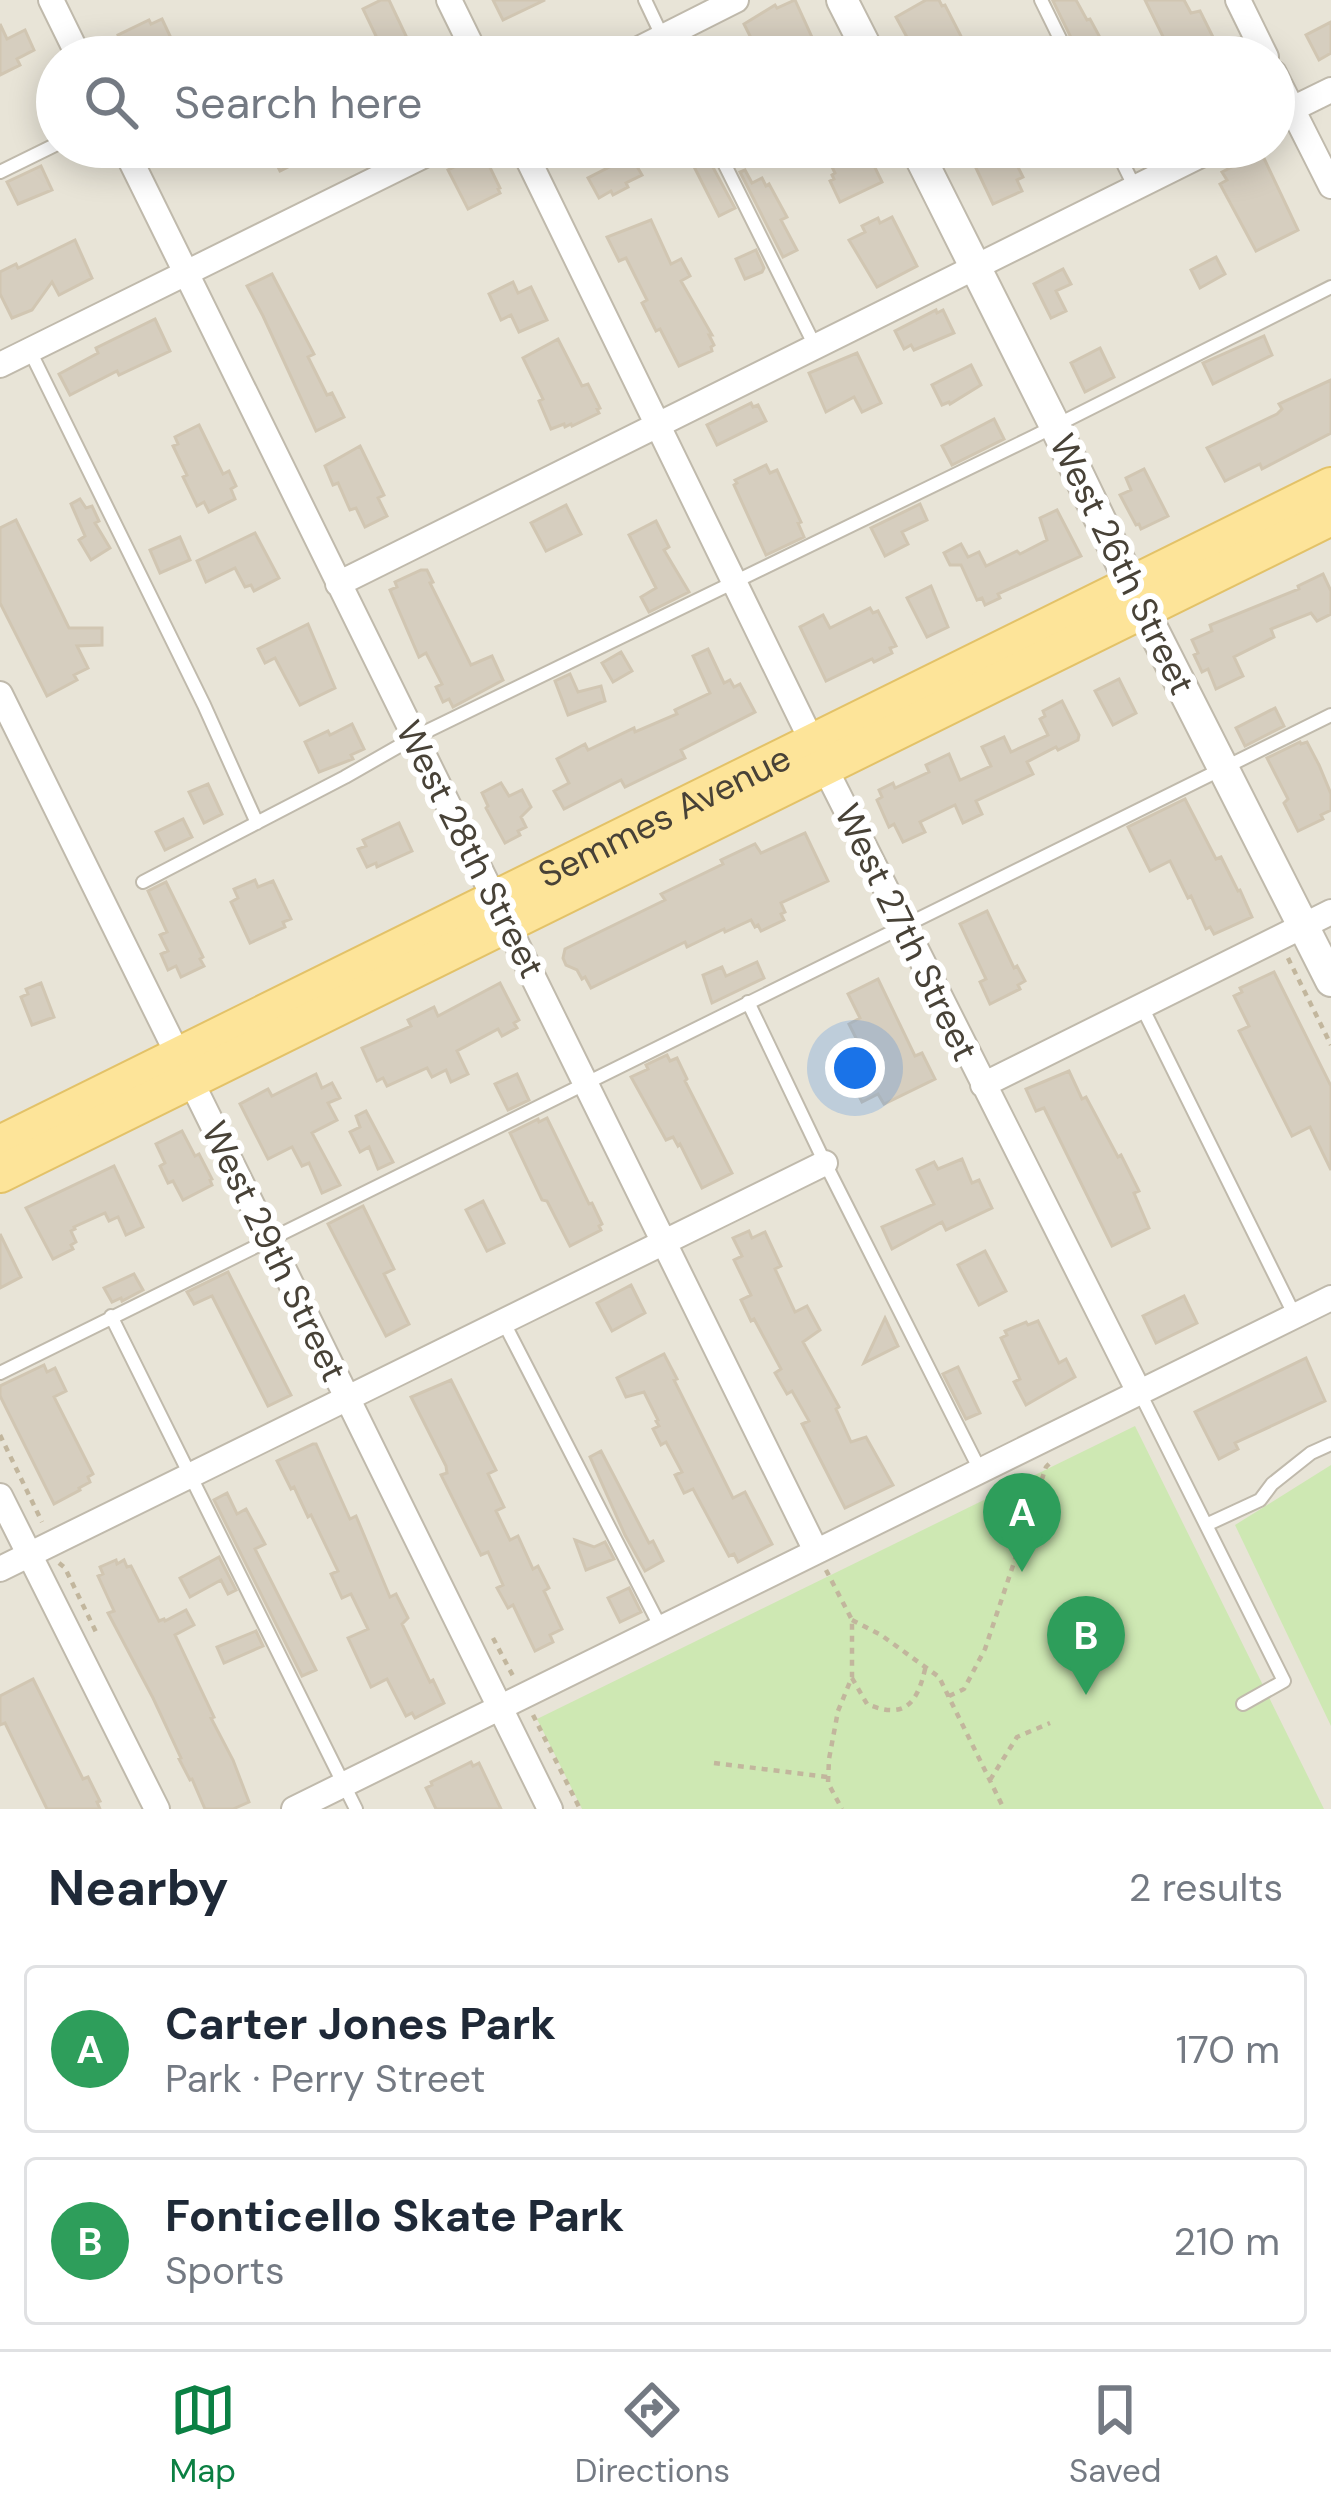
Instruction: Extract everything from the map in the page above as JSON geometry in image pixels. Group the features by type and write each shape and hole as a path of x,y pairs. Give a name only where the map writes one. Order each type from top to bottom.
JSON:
{"main road":[{"name":"Semmes Avenue","path":"0,1174 186,1067 1137,597 1331,486"},
{"name":"Semmes Avenue","path":"1137,597 1331,517"},
{"name":"Semmes Avenue","path":"0,1144 186,1067"}],"street":[{"path":"51,0 69,36"},
{"path":"448,0 466,36"},
{"path":"683,36 736,0"},
{"path":"842,0 860,36"},
{"path":"1238,0 1256,36"},
{"path":"1295,108 1331,90"},
{"path":"1295,132 1331,186"},
{"name":"West 28th Street","path":"134,168 816,1551"},
{"path":"0,364 398,168"},
{"name":"West 27th Street","path":"532,168 904,927 1139,1392"},
{"name":"West 26th Street","path":"925,168 1331,981"},
{"path":"338,584 1175,168"},
{"name":"West 29th Street","path":"0,694 10,741 186,1067 550,1809"},
{"path":"983,1085 1307,929"},
{"path":"0,1569 825,1163"},
{"path":"294,1809 1331,1298"},
{"path":"0,1496 157,1809"}],"lane":[{"path":"645,0 662,36"},
{"path":"1040,0 1058,36"},
{"path":"0,172 36,154"},
{"path":"726,168 815,347"},
{"path":"1125,168 1135,188"},
{"path":"143,882 415,737 1331,287"},
{"path":"29,350 257,823"},
{"path":"0,1373 1331,715"},
{"path":"748,1002 980,1470"},
{"path":"1142,1007 1295,1316"},
{"path":"111,1316 356,1809"},
{"path":"503,1321 662,1629"},
{"path":"1139,1392 1284,1682 1243,1704"},
{"path":"1206,1525 1260,1500 1298,1463 1331,1444"}],"path":[{"path":"1307,929 1287,955 1331,1045"},
{"path":"0,1435 44,1533"},
{"path":"949,1696 964,1689 986,1649 1046,1467 1055,1456"},
{"path":"816,1551 852,1620 851,1677 838,1711 828,1777 842,1809"},
{"path":"852,1620 939,1677 1004,1809"},
{"path":"851,1677 867,1704 893,1711 920,1695 926,1665"},
{"path":"533,1715 580,1809"},
{"path":"990,1780 1017,1737 1050,1723"},
{"path":"714,1762 828,1777"}],"shaded area":[{"path":"0,0 1331,0 1331,1809 0,1809"}],"green space":[{"path":"1135,1426 1324,1809 582,1809 537,1719"},
{"path":"1331,1465 1331,1726 1235,1525"}],"building":[{"path":"389,0 406,36 376,36 363,9"},
{"path":"493,0 545,0 503,20"},
{"path":"795,0 811,36 750,36 744,24"},
{"path":"926,0 939,0 961,36 906,36 896,17"},
{"path":"1076,0 1099,36 1070,36 1053,1"},
{"path":"1145,0 1184,0 1191,13 1200,11 1212,36 1163,36"},
{"path":"162,19 170,36 118,35 149,20 151,24"},
{"path":"1331,22 1331,53 1319,60 1306,35"},
{"path":"0,24 7,39 25,30 34,50 17,59 20,65 0,75"},
{"path":"42,168 52,190 18,204 7,182"},
{"path":"490,168 500,193 468,209 448,170"},
{"path":"608,168 638,168 642,175 626,183 628,187 599,198 588,178"},
{"path":"695,168 713,168 735,208 719,216"},
{"path":"832,168 875,168 882,182 840,202 830,181"},
{"path":"976,168 1018,168 1022,191 993,204"},
{"path":"1269,168 1298,230 1256,251 1220,184 1227,180 1222,172"},
{"path":"745,170 752,183 762,178 769,184 787,217 781,220 797,250 783,257 740,172"},
{"path":"892,217 917,266 877,287 849,240 865,232 862,226"},
{"path":"651,220 671,264 681,259 690,276 681,281 714,345 712,351 679,366 642,303 647,300 626,258 619,261 607,237"},
{"path":"75,240 92,278 59,295 52,282 32,310 12,318 0,294 0,272"},
{"path":"756,250 764,268 745,279 736,259"},
{"path":"1216,257 1225,274 1200,288 1191,270"},
{"path":"1063,269 1071,284 1056,291 1066,311 1051,318 1034,284"},
{"path":"272,274 314,354 308,357 327,395 332,393 344,417 316,431 247,286"},
{"path":"513,282 518,293 531,287 547,320 519,332 511,315 501,320 489,294"},
{"path":"943,310 954,333 914,350 911,345 904,349 895,331"},
{"path":"155,319 170,351 70,395 59,374 98,353 96,348"},
{"path":"1264,336 1272,355 1213,384 1203,363"},
{"path":"558,339 582,386 588,384 600,408 599,413 572,426 551,429 523,358"},
{"path":"1100,348 1114,377 1085,392 1071,363"},
{"path":"857,353 881,403 862,412 854,397 826,412 809,373"},
{"path":"971,365 981,385 942,405 932,385"},
{"path":"1331,380 1331,433 1262,469 1260,464 1225,481 1207,448 1277,414 1282,409 1279,404"},
{"path":"751,403 758,405 766,421 717,445 707,425"},
{"path":"994,419 1004,439 952,465 942,446"},
{"path":"199,425 223,474 229,471 236,486 231,489 235,499 209,512 204,502 197,506 173,446 178,444 175,437"},
{"path":"360,446 384,495 378,498 387,516 365,527 356,508 350,510 338,483 333,485 325,466"},
{"path":"766,465 770,473 777,470 804,537 766,555 734,485 735,480"},
{"path":"1144,469 1168,516 1141,529 1120,495 1131,490 1126,478"},
{"path":"80,499 86,508 92,506 99,521 95,523 110,548 91,560 79,540 85,536 71,504"},
{"path":"920,504 927,520 902,532 908,544 885,556 871,528"},
{"path":"566,505 581,534 546,551 531,523"},
{"path":"1057,510 1081,556 998,594 1000,598 985,605 982,598 977,600 961,565 950,565 944,553 961,544 968,557 979,552 986,566 1017,551 1020,554 1047,540 1040,518"},
{"path":"16,520 69,628 102,628 102,645 77,646 88,668 74,675 77,680 47,696 0,603 0,528"},
{"path":"656,521 669,547 664,550 689,592 649,612 641,597 656,588 629,535"},
{"path":"255,533 279,578 254,591 251,585 245,587 235,568 206,582 197,561"},
{"path":"180,537 190,560 160,573 150,550"},
{"path":"427,570 471,665 492,656 503,680 453,707 449,699 443,702 436,687 442,684 426,653 419,657 390,590 397,587 395,582"},
{"path":"1323,574 1331,591 1331,614 1317,621 1311,613 1271,629 1274,637 1234,657 1243,676 1216,689 1208,669 1202,672 1192,640 1212,631 1210,625 1299,589"},
{"path":"931,586 948,627 927,637 907,598"},
{"path":"870,608 873,613 878,611 896,646 890,648 892,653 826,681 800,627 823,615 830,628"},
{"path":"308,624 335,688 300,705 275,658 265,663 258,649"},
{"path":"708,649 724,683 740,684 755,712 681,750 685,758 625,787 621,780 564,809 554,791 569,783 557,759 585,744 588,750 677,714 675,710 710,693 693,656"},
{"path":"621,652 632,671 613,682 602,663"},
{"path":"570,674 578,692 601,686 605,701 568,715 555,681"},
{"path":"1119,679 1136,713 1113,725 1095,691"},
{"path":"1062,701 1078,740 1027,762 1033,774 976,801 982,814 963,823 955,805 920,822 925,832 903,842 894,824 889,827 877,800 882,797 879,790 929,772 926,765 949,754 960,780 991,766 982,747 1004,737 1011,752 1048,735 1040,719 1045,716 1043,711"},
{"path":"1275,708 1284,726 1245,746 1236,728"},
{"path":"352,724 364,749 351,755 353,759 319,772 305,742"},
{"path":"1307,742 1319,765 1331,794 1331,810 1298,831 1267,758"},
{"path":"501,783 509,796 522,790 531,807 521,817 526,827 505,843 482,793"},
{"path":"208,784 222,814 204,823 189,792"},
{"path":"1185,799 1252,917 1214,934 1210,927 1206,929 1170,861 1150,871 1128,827"},
{"path":"183,819 192,837 165,850 156,832"},
{"path":"399,823 412,851 367,867 358,849 366,846 363,840"},
{"path":"805,833 828,881 781,903 784,920 761,931 751,920 687,947 685,942 591,988 585,977 566,965 565,949 665,900 661,894 723,864 721,860 755,844 761,853"},
{"path":"255,880 258,887 273,881 291,919 283,922 285,927 250,943 231,902 238,898 234,889"},
{"path":"166,882 203,957 204,966 181,977 176,966 168,970 161,954 168,951 160,935 167,932 148,891"},
{"path":"987,911 1025,981 1018,985 1020,989 990,1004 980,982 986,979 960,924"},
{"path":"757,962 764,978 712,1003 703,975 722,967 726,976"},
{"path":"1274,972 1331,1086 1331,1170 1310,1127 1292,1136 1239,1031 1249,1026 1234,996 1242,992 1240,988"},
{"path":"878,979 915,1056 922,1053 935,1079 884,1104 878,1094 862,1102 852,1082 866,1075 850,1041 856,1038 849,1024 860,1018 848,994"},
{"path":"41,983 54,1017 32,1025 21,997 28,994 26,989"},
{"path":"500,983 519,1020 514,1023 517,1028 502,1036 498,1029 457,1051 468,1074 451,1082 446,1070 432,1077 427,1068 387,1086 383,1078 377,1081 362,1048 411,1026 408,1020 434,1007 438,1016"},
{"path":"667,1055 670,1061 677,1058 732,1173 702,1188 680,1144 673,1137 666,1140 631,1077"},
{"path":"1069,1071 1082,1099 1086,1097 1118,1157 1121,1155 1139,1191 1134,1193 1149,1228 1112,1246 1044,1108 1036,1111 1026,1089"},
{"path":"316,1074 322,1088 332,1083 340,1098 328,1103 337,1120 312,1133 340,1185 322,1193 309,1163 302,1166 292,1147 268,1159 240,1104 268,1089 272,1096"},
{"path":"517,1074 529,1100 508,1110 495,1084"},
{"path":"366,1111 393,1162 378,1169 369,1147 360,1152 350,1132 360,1127 356,1116"},
{"path":"547,1118 602,1224 601,1230 570,1246 510,1133"},
{"path":"182,1131 212,1179 212,1185 183,1200 173,1181 168,1183 156,1144"},
{"path":"962,1159 972,1183 979,1180 992,1208 946,1230 942,1222 892,1249 882,1227 934,1204 917,1170 934,1162 938,1169"},
{"path":"114,1166 143,1227 126,1235 118,1217 109,1221 105,1213 74,1227 73,1249 53,1259 26,1208"},
{"path":"483,1201 504,1243 487,1251 466,1210"},
{"path":"363,1206 394,1269 384,1274 409,1324 386,1336 328,1224"},
{"path":"749,1231 752,1238 765,1232 781,1266 775,1269 795,1312 807,1306 820,1330 803,1342 839,1407 851,1442 866,1437 893,1485 845,1508 802,1424 809,1421 775,1373 781,1369 741,1300 751,1295 734,1260 742,1256 733,1238"},
{"path":"0,1234 21,1277 0,1288"},
{"path":"985,1251 1006,1291 979,1305 958,1265"},
{"path":"228,1272 291,1395 268,1406 212,1296 194,1304 187,1292"},
{"path":"134,1274 143,1290 112,1302 104,1288"},
{"path":"631,1285 645,1313 612,1331 597,1303"},
{"path":"1184,1296 1197,1323 1156,1343 1143,1316"},
{"path":"885,1318 898,1346 864,1363"},
{"path":"1038,1321 1059,1363 1066,1359 1075,1377 1026,1405 1001,1338 1007,1335 1005,1331"},
{"path":"664,1354 733,1498 745,1492 772,1544 738,1562 734,1554 729,1556 693,1489 684,1493 675,1475 682,1472 653,1429 659,1426 658,1420 644,1392 626,1397 617,1378"},
{"path":"1306,1358 1325,1401 1235,1443 1238,1449 1219,1459 1195,1412"},
{"path":"44,1365 47,1372 55,1368 66,1391 54,1397 93,1474 80,1490 54,1504 0,1396 0,1386"},
{"path":"958,1367 980,1413 966,1419 943,1374"},
{"path":"451,1380 496,1470 488,1474 504,1507 496,1511 510,1540 518,1536 533,1569 538,1566 562,1629 550,1635 553,1642 535,1651 513,1605 508,1608 497,1588 503,1585 488,1552 481,1555 441,1475 447,1473 446,1466 411,1397"},
{"path":"313,1444 350,1519 356,1516 390,1597 396,1594 408,1618 402,1624 444,1703 415,1718 412,1713 406,1716 387,1679 371,1687 348,1638 368,1629 351,1594 342,1598 331,1574 338,1571 277,1461"},
{"path":"601,1451 663,1561 645,1571 590,1457"},
{"path":"227,1493 237,1514 246,1509 265,1544 255,1549 316,1670 302,1676 214,1500"},
{"path":"575,1540 594,1547 605,1542 614,1559 586,1570"},
{"path":"219,1557 236,1590 228,1594 221,1580 190,1597 180,1578"},
{"path":"116,1560 131,1566 159,1621 186,1610 194,1625 175,1635 249,1802 233,1809 205,1809 108,1613 114,1611 98,1576 103,1574 100,1567"},
{"path":"629,1588 641,1612 620,1622 608,1598"},
{"path":"256,1631 263,1646 224,1663 217,1647"},
{"path":"33,1679 83,1779 88,1777 100,1809 47,1809 5,1723 0,1725 0,1696"},
{"path":"471,1762 473,1766 479,1763 501,1809 436,1809 426,1788"}],"place":[{"name":"Carter Jones Park","path":"1022,1572"},
{"name":"Fonticello Skate Park","path":"1086,1695"}]}
